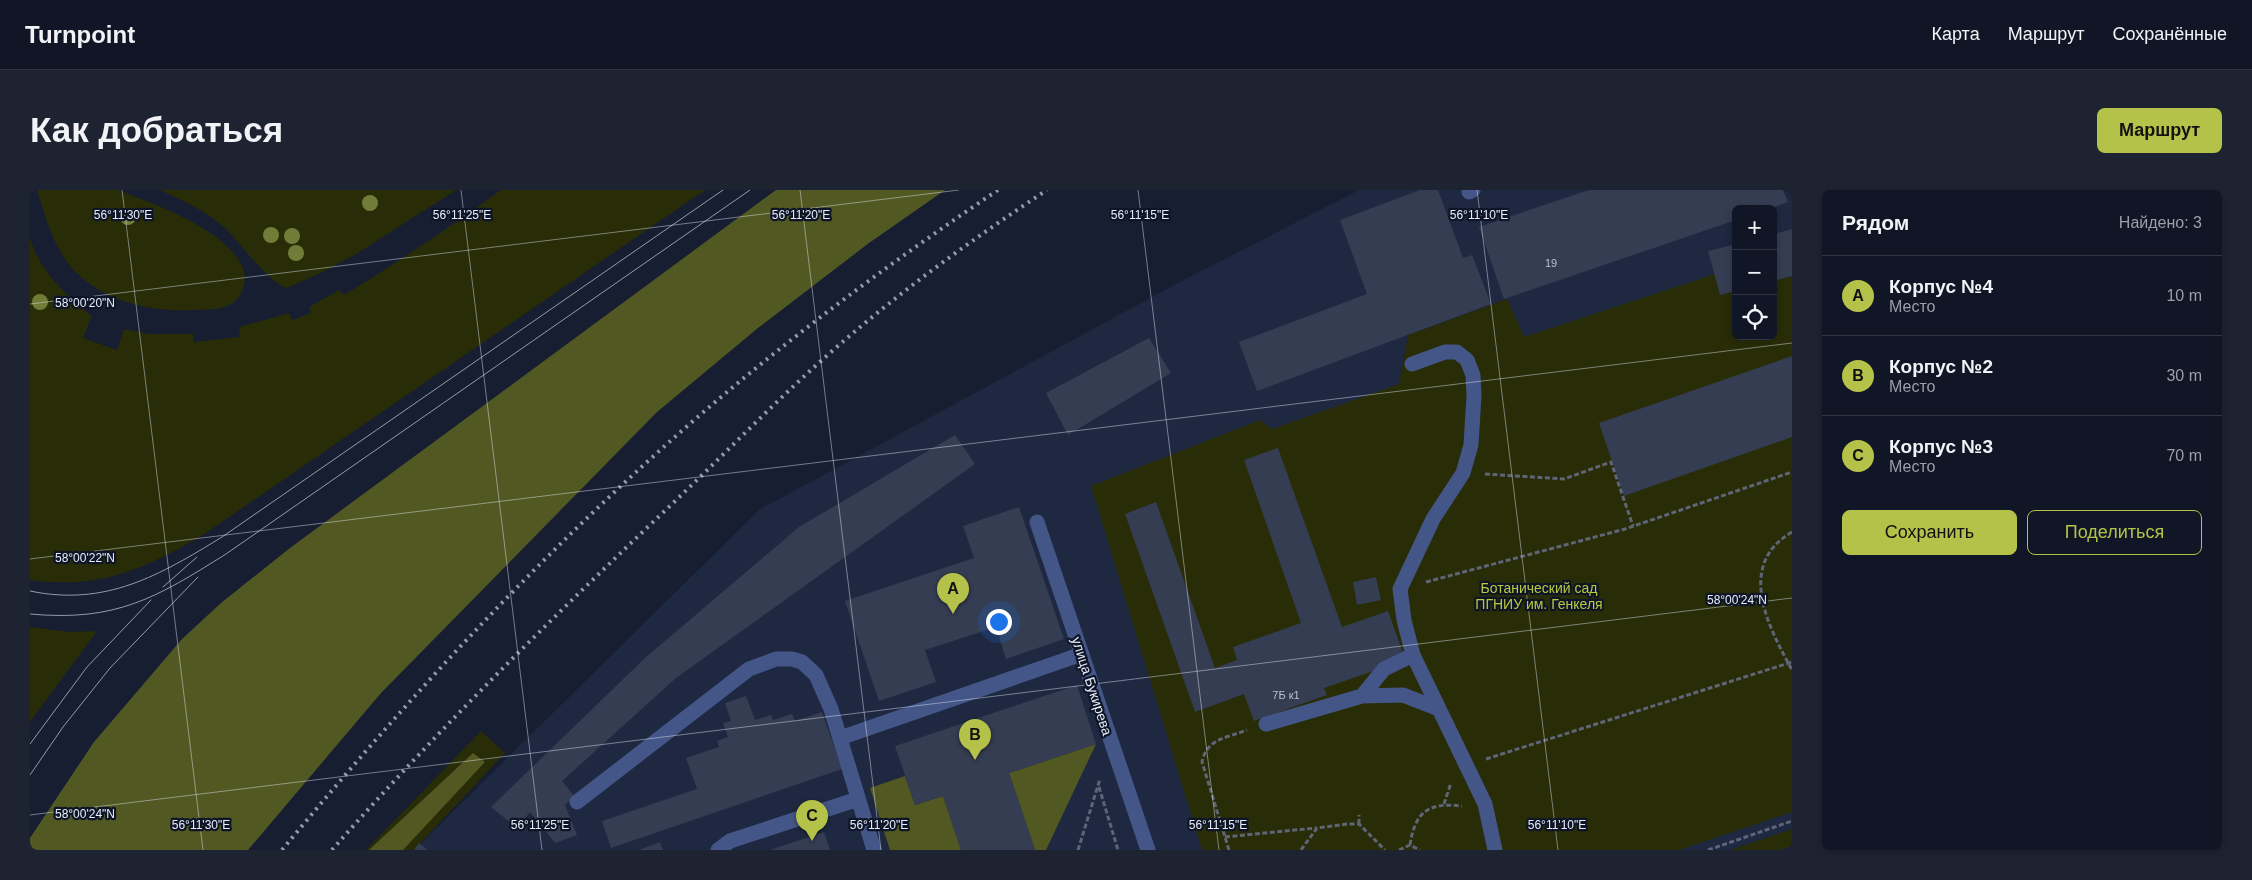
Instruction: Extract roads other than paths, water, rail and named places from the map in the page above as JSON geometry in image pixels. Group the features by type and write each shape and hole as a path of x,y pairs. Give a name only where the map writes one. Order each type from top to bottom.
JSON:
{"lane":[{"path":"1412,364 1445,352 1457,352 1467,360 1473,375 1474,395 1471,444 1464,473 1433,520 1400,589 1404,620 1413,655 1460,756 1467,765 1485,804 1495,850"},
{"name":"улица Букирева","path":"1037,522 1148,850"},
{"path":"840,738 1082,654"},
{"path":"1362,696 1384,669 1413,655"},
{"path":"577,802 749,669 776,660 792,659 802,662 811,668 822,687 840,738 874,850"},
{"path":"1266,724 1362,696 1403,695 1439,709"},
{"path":"718,850 730,841 858,799"}],"tram line":[{"path":"30,591 58,595 83,595 108,591 131,584 177,564 222,537 723,190"},
{"path":"30,614 60,616 111,610 134,604 201,570 750,190"},
{"path":"163,587 197,557"},
{"path":"30,775 63,727 110,668 198,577"},
{"path":"30,744 87,667 151,600"}],"railway":[{"path":"282,850 373,743 467,639 615,491 706,410 787,343 870,280 998,190"},
{"path":"332,850 413,760 498,673 801,379 846,339 919,280 969,243 1047,190"}],"place":[{"name":"Корпус №4","path":"953,614"},
{"name":"Корпус №2","path":"975,760"},
{"name":"Корпус №3","path":"812,841"}],"park label":[{"name":"Ботанический сад ПГНИУ им. Генкеля","path":"1539,596"}]}
